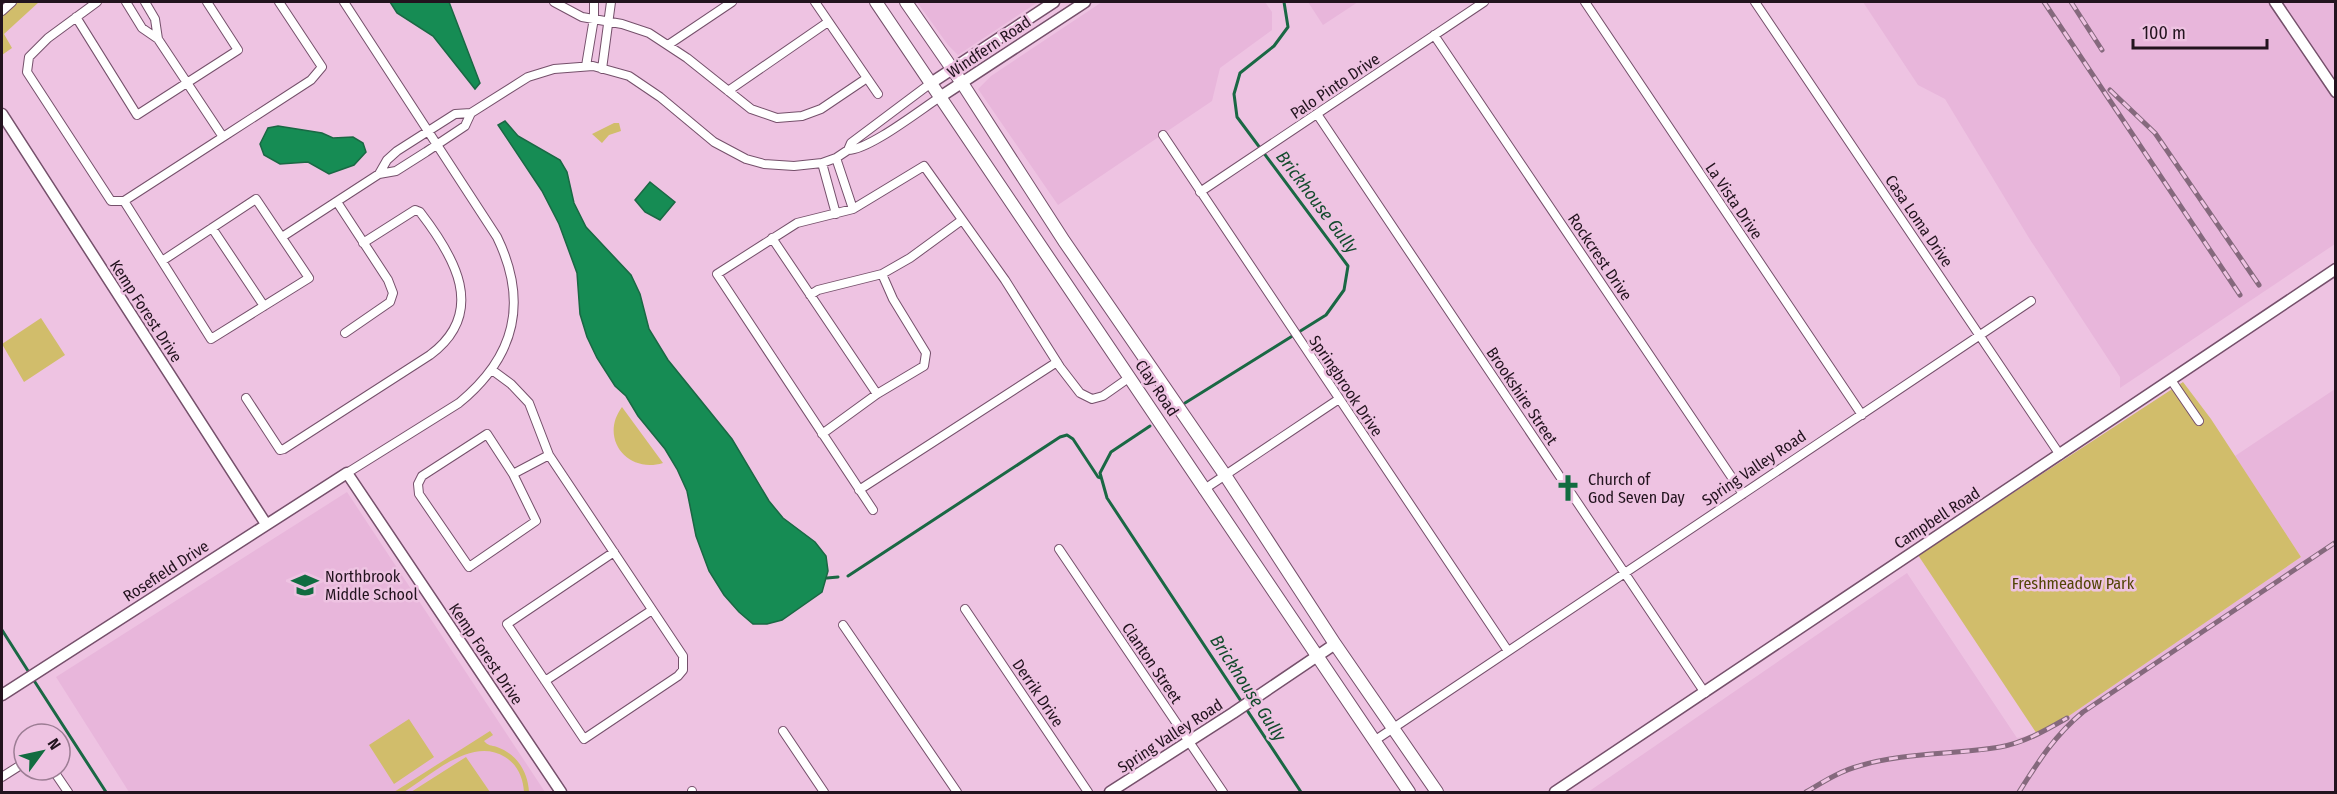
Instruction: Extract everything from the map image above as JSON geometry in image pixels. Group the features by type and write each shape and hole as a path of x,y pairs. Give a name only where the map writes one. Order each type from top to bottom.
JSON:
{"main road":[{"name":"Clay Road","path":"876,2 1130,377 1203,490 1409,792"},
{"name":"Clay Road","path":"906,2 962,83 1064,240 1226,475 1335,644 1437,792"},
{"path":"1045,251 1064,240"}],"street":[{"path":"2,11 12,2"},
{"path":"97,2 48,38 29,57 27,72 111,201 124,201 311,80 322,67 279,2"},
{"path":"126,2 142,28 158,39 223,137"},
{"path":"145,2 155,19 158,39"},
{"path":"76,17 137,115 238,50 207,2"},
{"path":"344,2 497,237 512,275 515,311 505,350 476,389 459,403 346,472"},
{"path":"554,2 582,17 607,21 650,33 751,109 777,118 802,116 821,109 867,78"},
{"path":"586,66 594,18 594,2"},
{"path":"602,69 610,2"},
{"path":"668,45 732,2"},
{"path":"814,2 878,94"},
{"name":"Windfern Road","path":"931,83 1054,2"},
{"name":"Windfern Road","path":"940,97 1084,2"},
{"name":"Palo Pinto Drive","path":"1200,192 1484,2"},
{"name":"La Vista Drive","path":"1585,2 1862,415"},
{"name":"Casa Loma Drive","path":"1755,2 2060,455"},
{"path":"2275,2 2336,92"},
{"path":"728,90 828,22"},
{"name":"Rockcrest Drive","path":"1434,35 1743,494"},
{"path":"590,42 605,44"},
{"path":"379,174 387,160 455,114 471,113 528,77 554,69 586,66 629,76 660,97 714,142 746,159 764,164 794,166 822,163 836,158 848,150 851,143 931,83"},
{"path":"848,150 856,150 869,143 940,97"},
{"path":"282,237 379,174 396,171 465,126 471,113"},
{"name":"Kemp Forest Drive","path":"2,114 267,524"},
{"name":"Brookshire Street","path":"1317,114 1705,693"},
{"name":"Springbrook Drive","path":"1162,135 1508,651"},
{"path":"836,158 853,209"},
{"path":"822,163 836,214"},
{"path":"873,510 717,274 797,223 853,209 924,166 1005,280 1057,362 1080,393 1092,399 1103,396 1130,377"},
{"path":"124,201 211,339 309,278 256,199 162,261"},
{"path":"337,202 393,293 390,302 345,333"},
{"path":"246,398 280,450 284,449 430,355 447,339 460,312 461,285 452,260 420,212 415,210 363,243"},
{"path":"810,295 818,290 882,273 910,258 962,219"},
{"path":"212,228 264,306"},
{"path":"772,238 877,394"},
{"name":"Campbell Road","path":"1555,792 2336,269"},
{"path":"822,434 877,394 924,366 926,352 893,299 882,273"},
{"name":"Spring Valley Road","path":"1374,741 2031,301"},
{"path":"859,490 1057,362"},
{"path":"492,370 511,384 529,403 549,455 614,552 683,656 684,662 678,676 584,739 507,624 614,552"},
{"path":"2171,380 2199,422"},
{"path":"1203,490 1340,399"},
{"path":"487,434 513,474 536,521 469,567 419,494 418,484 422,476 487,434"},
{"path":"513,474 549,455"},
{"name":"Kemp Forest Drive","path":"346,472 561,792"},
{"name":"Rosefield Drive","path":"2,695 346,472"},
{"name":"Clanton Street","path":"1059,549 1223,792"},
{"name":"Derrik Drive","path":"965,609 1088,792"},
{"path":"545,681 652,610"},
{"path":"843,625 957,792"},
{"name":"Spring Valley Road","path":"1110,792 1335,644"},
{"path":"783,731 824,792"}],"shaded area":[{"path":"390,2 449,2 480,83 475,89 433,36 397,13"},
{"path":"917,2 1038,2 958,55"},
{"path":"1102,2 1265,2 1272,12 1272,30 1220,68 1212,101 1058,205 978,89 991,76"},
{"path":"1308,2 1358,2 1323,25"},
{"path":"1863,2 2335,2 2335,244 2120,388 2120,377 2029,238 1945,99 1918,85"},
{"path":"505,121 518,136 560,160 567,172 574,203 586,227 631,275 640,294 649,329 668,360 732,439 769,501 783,518 815,542 826,556 828,571 822,592 782,620 767,624 753,624 724,595 709,571 696,536 687,491 677,469 626,396 615,386 587,337 580,314 577,273 559,224 542,191 498,125"},
{"path":"278,126 322,133 333,138 353,137 363,143 366,152 354,165 329,174 308,162 280,164 264,155 260,144 268,128"},
{"path":"650,182 675,202 660,220 645,212 635,200"},
{"path":"2335,389 2335,792 1588,792 1907,573 2017,738 2037,734 2060,722 2301,557 2235,456"},
{"name":"Northbrook Middle School","path":"347,492 545,792 129,792 56,677"}],"green space":[{"path":"12,2 39,2 4,34 12,48 2,55 2,11"},
{"path":"614,123 619,123 621,131 609,135 602,143 592,134"},
{"path":"41,318 65,355 24,382 2,344"},
{"name":"Freshmeadow Park","path":"2183,382 2211,419 2301,557 2060,722 2037,734 1918,555"},
{"path":"622,407 663,463 650,465 638,463 620,451 615,441 614,430"},
{"path":"409,719 434,757 394,784 369,745"},
{"path":"490,731 493,735 484,741 488,745 504,750 516,759 524,771 529,792 524,792 519,772 510,760 492,752 479,751 452,760 404,792 394,792"},
{"path":"466,757 490,792 411,792"}],"waterway":[{"name":"Brickhouse Gully","path":"1185,403 1326,315 1344,290 1348,266 1237,117 1234,94 1240,73 1274,46 1288,27 1284,2"},
{"name":"Brickhouse Gully","path":"1150,426 1111,452 1100,473 1107,498 1301,792"},
{"path":"848,576 1060,437 1067,435 1073,439 1098,477 1101,478"},
{"path":"827,578 838,577"},
{"path":"2,630 30,674"},
{"path":"33,679 106,792"}],"railway":[{"path":"2044,2 2240,295"},
{"path":"2071,2 2102,50"},
{"path":"2110,90 2155,133 2259,285"},
{"path":"2019,792 2055,740 2083,712 2336,542"},
{"path":"1806,792 1838,774 1876,761 1983,750 2009,745 2035,736 2067,718"}],"place":[{"name":"Church of God Seven Day","path":"1568,488"},
{"name":"Northbrook Middle School","path":"305,585"}]}
